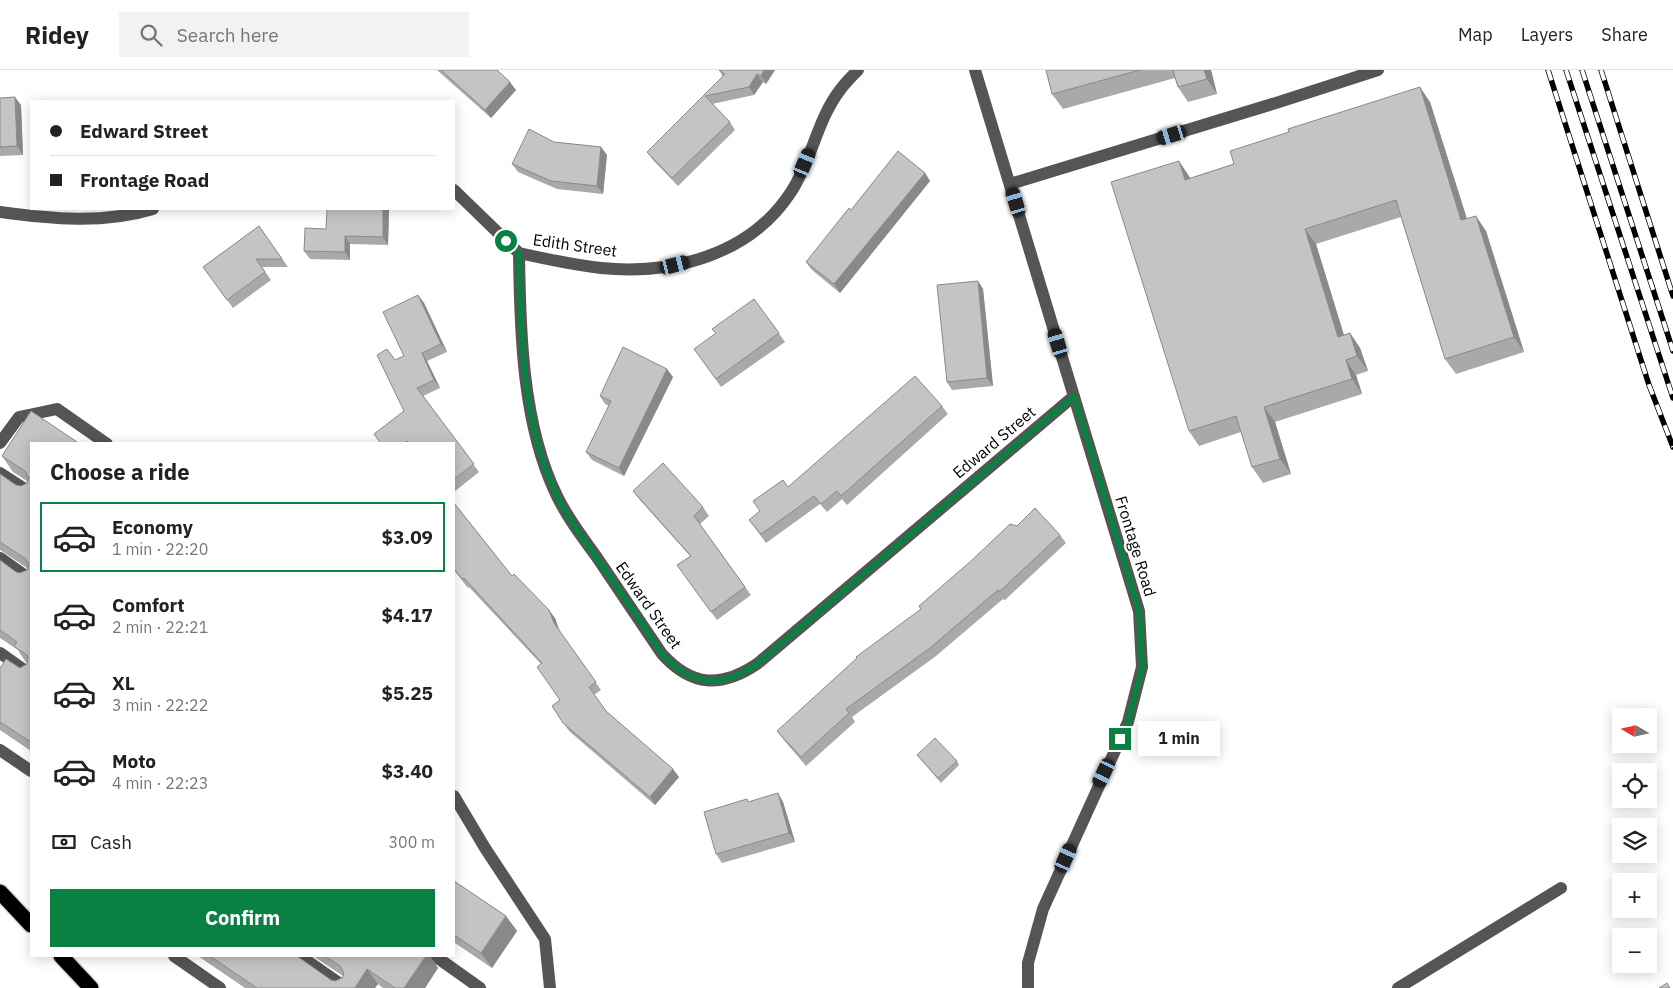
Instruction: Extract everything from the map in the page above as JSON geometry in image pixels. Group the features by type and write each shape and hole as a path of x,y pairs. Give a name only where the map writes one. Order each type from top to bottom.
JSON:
{"highway":[{"path":"0,892 30,924"},
{"path":"62,957 92,988"}],"street":[{"name":"Edith Street","path":"519,253 602,268 648,269 697,260 735,245 768,220 791,192 799,178 824,118 840,90 858,70"},
{"name":"Frontage Road","path":"975,70 1139,611 1142,667 1128,722 1043,909 1028,963 1028,988"},
{"path":"1010,184 1378,70"},
{"path":"455,191 519,253"},
{"path":"0,212 43,218 79,218 112,217 150,210"},
{"name":"Edward Street","path":"519,253 522,347 533,425 546,472 574,525 662,654 672,664 693,678 714,681 725,680 741,674 757,664 1074,396"},
{"path":"0,443 19,417 58,409 104,442"},
{"path":"0,473 30,492"},
{"path":"0,558 30,579"},
{"path":"2,660 30,674"},
{"path":"0,750 30,770"},
{"path":"455,798 485,848 545,939 550,988"},
{"path":"1398,988 1561,888"},
{"path":"175,957 220,988"},
{"path":"301,957 346,988"},
{"path":"436,957 480,988"}],"building":[{"path":"441,70 497,70 510,82 485,110"},
{"path":"719,70 764,70 761,76 757,74 749,87 705,96 730,122 672,178 647,152 725,74"},
{"path":"1046,70 1140,70 1052,94"},
{"path":"1173,70 1204,70 1207,79 1178,87"},
{"path":"1420,87 1461,220 1476,216 1514,337 1445,359 1396,200 1305,229 1338,337 1350,333 1357,356 1346,360 1352,379 1264,407 1280,459 1252,467 1236,416 1189,431 1111,182 1179,161 1185,180 1234,164 1230,151 1289,132 1288,129"},
{"path":"15,97 17,146 0,147 0,98"},
{"path":"529,129 554,142 601,147 597,186 551,181 512,164"},
{"path":"898,151 925,173 834,284 806,262"},
{"path":"327,210 383,210 383,237 345,236 345,252 304,251 305,228 326,229"},
{"path":"259,226 282,259 256,259 265,272 227,300 203,267"},
{"path":"978,281 987,378 947,382 937,285"},
{"path":"418,295 441,344 422,353 434,380 417,388 474,464 455,478 455,442 380,442 374,434 404,411 377,355 387,349 395,360 404,356 383,312"},
{"path":"754,299 779,333 716,379 694,349 716,333 712,329"},
{"path":"623,347 667,369 619,468 586,452 611,401 600,396"},
{"path":"915,376 942,406 841,496 837,491 821,504 814,496 761,534 749,520 760,511 753,501 783,480 788,487"},
{"path":"31,411 77,442 30,442 30,741 0,722 0,668 6,659 20,668 27,664 28,656 14,646 17,642 0,630 0,560 20,573 27,570 29,565 26,559 0,542 0,474 16,485 21,486 27,483 29,478 25,471 2,456"},
{"path":"663,463 703,507 694,516 745,587 711,612 677,565 691,556 633,491"},
{"path":"455,504 512,576 514,574 549,610 554,623 596,682 589,687 606,711 673,769 650,797 563,723 552,706 560,700 537,667 542,663 464,578 462,579 455,570"},
{"path":"1035,508 1060,535 999,592 998,590 930,648 846,709 849,713 801,757 777,731 856,657 921,609 919,606 1010,524 1017,526"},
{"path":"935,738 957,761 938,778 917,755"},
{"path":"778,793 789,833 716,854 704,812 747,799 748,802"},
{"path":"455,882 506,916 481,953 455,936"},
{"path":"211,957 298,957 335,981 342,978 344,973 340,966 326,957 425,957 404,988 395,988 367,969 355,988 257,988"},
{"path":"1667,983 1670,988 1659,988"}],"railway":[{"path":"1548,70 1649,385 1673,447"},
{"path":"1566,70 1673,398"},
{"path":"1582,70 1673,351"},
{"path":"1601,70 1673,296"}],"route":[{"path":"506,241 519,253 522,347 533,425 546,472 574,525 662,654 682,672 693,678 714,681 725,680 741,674 757,664 1074,396 1139,611 1142,667 1128,722 1120,739"}]}
